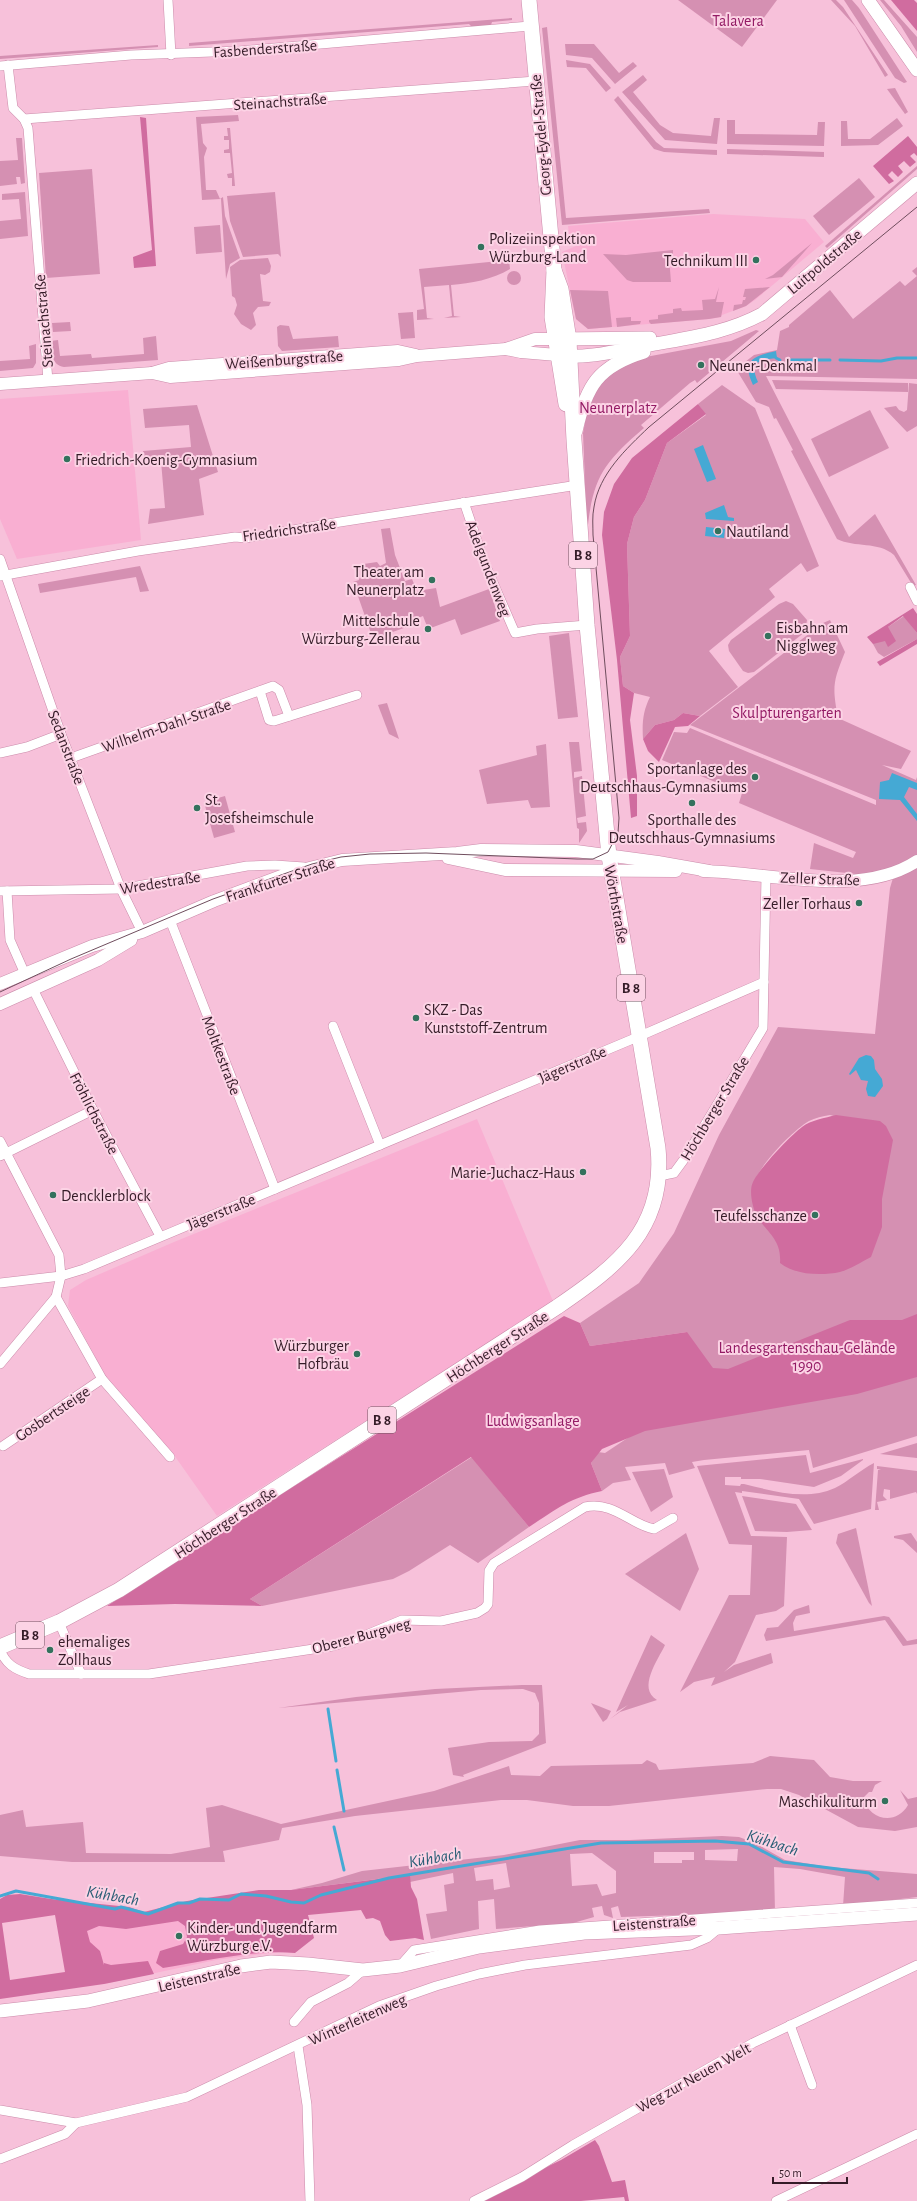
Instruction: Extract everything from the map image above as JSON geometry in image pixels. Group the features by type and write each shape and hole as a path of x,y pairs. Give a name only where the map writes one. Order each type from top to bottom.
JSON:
{"main road":[{"name":"Georg-Eydel-Straße","path":"529,0 530,26 554,270 552,317 554,339 564,356"},
{"path":"868,0 917,70"},
{"name":"Luitpoldstraße","path":"694,337 727,330 762,314 917,183"},
{"name":"Georg-Eydel-Straße","path":"554,270 561,290 570,340 564,356"},
{"name":"B 8","path":"554,339 570,340 694,337"},
{"name":"B 8","path":"564,356 596,354 694,337"},
{"name":"B 8","path":"574,440 585,398 589,388 599,376 616,364 639,353 694,337"},
{"name":"Wörthstraße","path":"564,356 574,440 587,625 609,856 658,1148 659,1176"},
{"name":"Höchberger Straße","path":"0,1648 59,1622 126,1585 591,1284 620,1260 636,1240 649,1216 659,1176"},
{"name":"Leistenstraße","path":"0,2011 88,2001 241,1966 271,1962 363,1970 400,1966 480,1947 584,1933 719,1928 917,1914"}],"street":[{"path":"168,0 171,55"},
{"name":"Fasbenderstraße","path":"4,66 131,55 171,55 247,50 530,26"},
{"name":"Steinachstraße","path":"4,66 13,108 24,119 28,128 48,381"},
{"name":"Steinachstraße","path":"24,119 536,81"},
{"name":"Weißenburgstraße","path":"506,349 535,339 554,339"},
{"name":"Weißenburgstraße","path":"0,384 152,373 169,368 398,351 417,356 506,349 564,356"},
{"name":"Friedrichstraße","path":"3,575 138,551 235,537 246,538 578,485"},
{"name":"Adelgundenweg","path":"464,502 486,564 514,633 537,629 587,625"},
{"name":"Sedanstraße","path":"0,559 3,575 61,734 72,758 121,889 142,932"},
{"path":"910,588 917,601"},
{"name":"Wilhelm-Dahl-Straße","path":"72,758 273,686 279,690 289,716"},
{"path":"260,691 269,720 274,721 357,695"},
{"path":"0,753 27,747 61,734"},
{"name":"Frankfurter Straße","path":"0,984 92,946 142,932 214,901 313,866 342,860 370,857 425,856 481,850 576,851 658,862 709,871 766,876"},
{"name":"Frankfurter Straße","path":"425,856 505,870 709,871"},
{"name":"Zeller Straße","path":"766,876 854,881 891,874 917,861"},
{"name":"Wredestraße","path":"25,974 10,940 3,891 121,889 247,866 313,866"},
{"name":"Höchberger Straße","path":"659,1176 674,1173 685,1158 763,1028 766,876"},
{"name":"Moltkestraße","path":"170,920 275,1189"},
{"name":"Frankfurter Straße","path":"0,1004 98,960 142,932"},
{"path":"25,974 33,989"},
{"name":"Jägerstraße","path":"0,1283 61,1276 84,1269 640,1036 764,982"},
{"name":"Fröhlichstraße","path":"33,989 93,1110 160,1236"},
{"path":"333,1026 380,1145"},
{"path":"3,1155 93,1110"},
{"path":"0,1141 3,1155 60,1255 61,1276 56,1297 0,1364"},
{"name":"Gosbertsteige","path":"56,1297 102,1379 170,1457"},
{"name":"Gosbertsteige","path":"3,1446 102,1379"},
{"name":"Oberer Burgweg","path":"0,1648 8,1664 16,1670 29,1674 81,1674 155,1673 333,1646 359,1638 402,1620 413,1619 433,1622 463,1617 485,1608 488,1604 489,1571 494,1562 585,1507 598,1505 605,1507 626,1515 654,1529 672,1518"},
{"path":"59,1622 81,1674"},
{"name":"Leistenstraße","path":"400,1966 414,1950 540,1930 917,1903"},
{"name":"Winterleitenweg","path":"0,2110 76,2123 187,2097 374,2009 436,1986 479,1974 526,1965 691,1944 707,1938 719,1928"},
{"name":"Weg zur Neuen Welt","path":"474,2201 522,2177 573,2145 753,2043 917,1965"},
{"path":"294,2022 311,2002 348,1983 363,1970"},
{"path":"790,2025 812,2085"},
{"path":"298,2046 307,2105 310,2201"},
{"path":"0,2159 65,2134 76,2123"},
{"path":"776,2201 917,2134"}],"shaded area":[{"path":"713,214 805,219 824,242 755,300 746,306 722,315 721,317 588,329 576,319 562,252 576,246 574,233 569,234 568,226"},
{"name":"Friedrich-Koenig-Gymnasium","path":"128,390 141,540 17,559 0,519 0,399"},
{"name":"Würzburger Hofbräu","path":"477,1119 553,1301 217,1516 174,1455 106,1377 68,1306 70,1290 86,1280 174,1242"},
{"name":"Kinder- und Jugendfarm Würzburg e.V.","path":"65,1907 102,1918 289,1910 295,1953 282,1952 216,1960 104,1984"}],"green space":[{"name":"Talavera","path":"678,0 777,0 742,47"},
{"path":"831,0 836,0 843,7 888,75 885,77 855,26"},
{"path":"844,0 852,0 859,8 907,82 904,83 895,78"},
{"path":"880,0 884,0 917,37 917,52 901,26"},
{"path":"891,0 914,0 917,3 917,31"},
{"path":"512,18 512,20 492,22 491,25 472,27 469,24 189,46 189,43"},
{"path":"547,27 566,218 709,209 710,213 562,225 542,28"},
{"path":"565,44 594,44 619,73 633,62 637,66 615,84 592,58 566,55"},
{"path":"158,45 158,47 0,59 0,56"},
{"path":"566,60 590,64 611,88 606,92 586,68 567,67"},
{"path":"643,75 647,80 633,92 660,125 673,133 711,136 714,118 720,118 717,144 665,140 622,92"},
{"path":"895,88 908,112 905,114 887,89"},
{"path":"618,96 656,142 664,148 717,150 717,155 664,152 654,149 614,100"},
{"path":"238,115 239,121 201,124 203,143 207,148 204,157 206,190 216,190 220,199 223,197 225,216 240,258 230,264 226,279 221,199 202,200 196,117"},
{"path":"140,117 146,118 156,266 134,268 133,257 152,250"},
{"path":"897,118 903,126 878,145 841,146 841,121 847,121 848,139 870,139"},
{"path":"727,120 735,120 735,134 817,135 818,122 825,122 824,146 727,144"},
{"path":"227,128 230,128 235,186 232,186 232,178 228,178 227,174 232,173 230,153 224,153 224,150 229,149 229,140 224,140 224,136 228,136"},
{"path":"908,136 917,147 917,156 914,153 910,156 916,162 910,167 904,161 898,166 903,172 898,177 892,171 888,175 894,181 889,184 873,166"},
{"path":"16,138 22,138 25,183 21,184 20,177 16,177 17,184 0,186 0,161 18,160"},
{"path":"727,149 824,152 824,157 727,154"},
{"path":"917,166 917,169 827,248 825,246"},
{"path":"92,169 100,274 46,278 39,173"},
{"path":"859,178 875,197 829,235 813,216"},
{"path":"25,192 28,236 0,239 0,221 21,219 19,199 2,200 2,194"},
{"path":"275,192 281,257 278,254 243,257 230,221 227,196"},
{"path":"220,225 222,252 196,254 194,227"},
{"path":"812,243 782,277 765,279 773,275"},
{"path":"673,250 673,257 669,257 671,282 633,282 627,280 603,254 626,255"},
{"path":"268,258 271,266 270,272 265,275 260,274 263,301 271,302 269,306 258,307 253,313 256,325 251,330 241,324 234,314 237,305 235,298 232,296 230,267 240,260"},
{"path":"509,260 510,269 503,273 474,282 451,285 454,316 461,317 444,318 452,316 449,285 424,287 427,318 434,319 417,320 417,310 424,309 419,269"},
{"path":"917,267 917,276 912,271"},
{"path":"511,271 517,271 521,275 521,281 517,285 511,285 507,281 507,275"},
{"path":"917,276 917,379 766,376 849,537 875,514 916,585 913,586 894,555 888,551 874,546 844,542 837,539 791,451 793,450 776,418 774,419 769,407 756,402 736,369 754,355 777,350 780,331 789,327 789,325 830,290 853,319 900,281 905,286"},
{"path":"719,287 716,302 724,302 721,317 651,324 649,322 649,320 658,319 658,315 673,313 673,309 681,308 682,311 703,310 702,300 715,299"},
{"path":"770,287 746,306 733,311 734,305 742,304 743,300 745,300 746,297 743,297 745,289"},
{"path":"570,290 608,291 612,327 588,329 576,319"},
{"path":"413,312 415,338 401,339 398,313"},
{"path":"631,317 631,321 641,321 640,324 617,327 616,318"},
{"path":"70,322 71,331 53,332 52,323"},
{"path":"280,325 289,326 293,339 338,336 339,347 282,351 278,346 277,327"},
{"name":"Neunerplatz","path":"756,330 759,331 697,383 695,380 690,383 641,425 644,428 618,452 609,463 596,486 589,516 587,535 583,433 590,397 608,375 635,359 731,341"},
{"path":"156,336 158,360 64,367 60,366 54,361 52,354 51,341 58,340 60,356 91,354 92,358 144,354 143,338"},
{"path":"36,344 36,363 33,368 0,371 0,361 30,359 29,346"},
{"path":"772,380 908,383 908,392 776,389"},
{"path":"909,383 917,384 917,426 907,432 884,408 896,406 899,410 904,412 907,410"},
{"name":"Nautiland","path":"722,385 755,408 819,566 807,572 801,563 769,589 775,597 709,651 738,687 700,716 683,713 674,720 655,725 643,739 644,717 650,697 634,693 623,686 620,657 630,636 627,544 634,517 645,500 667,443 706,415 698,404"},
{"path":"698,404 706,414 667,443 645,500 634,517 627,544 630,636 620,657 623,686 634,693 630,720 637,776 637,816 631,818 617,660 602,535 604,512 614,484 632,458"},
{"path":"197,405 218,472 199,479 204,515 148,524 150,509 165,508 161,461 146,462 143,451 191,447 189,425 145,428 143,409"},
{"path":"870,410 889,448 829,477 811,439"},
{"path":"390,528 395,555 405,581 412,579 417,591 436,588 440,607 489,589 500,621 461,635 455,619 428,629 423,616 413,620 415,624 373,639 353,582 359,580 357,565 377,562 380,566 386,563 381,529"},
{"path":"140,566 149,591 140,592 136,577 40,593 38,584"},
{"name":"Eisbahn am Nigglweg","path":"786,601 793,604 807,620 805,632 754,672 748,673 743,671 729,651 728,645 731,640 779,604"},
{"path":"913,608 917,614 917,633 903,616 888,627 896,641 888,647 885,641 873,644 867,637"},
{"path":"904,616 917,633 917,639 884,657 878,653 873,644 888,627"},
{"name":"Landesgartenschau-Gelände 1990","path":"830,620 845,652 838,670 834,691 838,718 911,751 901,769 882,765 916,780 917,777 917,1436 813,1468 809,1450 692,1462 695,1468 669,1475 665,1463 625,1467 631,1480 613,1483 602,1491 591,1463 598,1452 605,1453 644,1427 687,1332 590,1346 580,1323 639,1283 674,1233 719,1135 778,1027 875,1034 890,888 893,878 810,869 814,843 853,858 856,852 739,803 742,793 662,760 674,732 687,733 690,728 876,805 876,800 690,725 823,623","holes":["830,1115 858,1122 753,1187 756,1179 768,1160 785,1141 809,1121"]},
{"path":"569,633 578,717 558,719 549,636"},
{"path":"917,639 917,644 880,666 877,662"},
{"path":"387,703 399,739 389,734 378,705"},
{"path":"683,713 700,716 688,726 675,727 659,762 648,751 643,739 655,725 674,720"},
{"path":"569,742 579,742 582,771 574,772 574,778 582,776 586,816 577,818 578,823 586,822 587,831 579,843 579,829 577,828"},
{"path":"546,744 550,807 531,808 528,800 487,804 479,770 537,755 536,746"},
{"path":"225,796 235,832 214,838 204,802"},
{"path":"836,1115 880,1121 886,1126 893,1140 882,1199 882,1227 871,1257 840,1272 808,1274 793,1270 780,1263 780,1254 775,1240 758,1219 755,1212 751,1197 751,1189 756,1176 768,1161 797,1131 810,1123"},
{"name":"Ludwigsanlage","path":"917,1314 917,1377 857,1394 645,1431 602,1449 591,1463 602,1491 572,1501 529,1527 471,1457 250,1599 262,1606 175,1604 107,1606 218,1534 564,1316 580,1323 590,1346 687,1332 713,1368 728,1369 850,1320 902,1320"},
{"path":"917,1443 917,1458 880,1454"},
{"path":"806,1455 810,1473 863,1460 841,1476 814,1487 760,1479 741,1479 741,1477 725,1477 725,1485 740,1486 741,1484 744,1484 790,1494 813,1494 835,1488 874,1463 871,1509 814,1524 799,1499 742,1491 742,1493 735,1492 751,1536 787,1537 784,1606 776,1611 756,1615 735,1662 724,1672 734,1665 771,1653 773,1663 711,1686 715,1677 694,1682 680,1692 729,1595 750,1595 752,1545 729,1544 697,1466"},
{"path":"472,1457 529,1527 478,1563 450,1545 409,1571 393,1579 262,1606 250,1599"},
{"path":"877,1466 917,1471 917,1494 916,1492 890,1499 890,1490 884,1489 883,1496 887,1500 877,1502 879,1510 875,1510 878,1470 881,1469 877,1469"},
{"path":"664,1469 673,1497 651,1512 632,1472"},
{"path":"742,1496 796,1504 812,1530 787,1532 755,1531"},
{"path":"856,1528 872,1606 836,1543 838,1534"},
{"path":"686,1533 699,1569 680,1611 625,1574"},
{"path":"911,1533 917,1542 917,1553 903,1540 894,1538 894,1536"},
{"path":"809,1605 810,1613 796,1616 793,1623 794,1631 884,1616 889,1617 907,1641 917,1639 917,1644 903,1646 885,1620 766,1641 764,1635 767,1628 778,1627 794,1610"},
{"path":"651,1635 665,1645 654,1666 649,1681 651,1695 657,1700 620,1712 610,1719 628,1705 616,1712"},
{"path":"542,1685 546,1743 463,1775 464,1777 453,1775 448,1748 489,1742 532,1741 539,1734 539,1703 535,1693 523,1689 481,1690 278,1708 356,1697 435,1689"},
{"path":"591,1703 611,1711 607,1719 603,1722"},
{"path":"770,1756 814,1760 830,1777 853,1781 882,1781 875,1785 872,1792 869,1792 863,1798 871,1811 883,1818 897,1816 903,1812 908,1805 900,1790 908,1799 917,1797 917,1827 895,1831 858,1827 799,1795 781,1789 767,1789 609,1806 573,1806 527,1800 501,1800 355,1816 282,1828 279,1840 223,1851 225,1862 72,1862 0,1856 0,1815 23,1810 26,1827 83,1822 86,1853 171,1854 210,1847 206,1808 222,1805 281,1824 434,1791 509,1766 511,1775 540,1776 551,1766 642,1764 647,1760 656,1764 659,1770 753,1763"},
{"path":"722,1836 739,1837 755,1843 785,1860 829,1867 917,1874 917,1897 843,1906 845,1877 800,1869 774,1867 775,1912 621,1917 618,1906 611,1908 613,1918 604,1915 602,1906 592,1908 594,1917 573,1923 496,1929 494,1899 478,1901 479,1929 431,1939 426,1914 447,1911 444,1885 454,1883 453,1873 410,1882 409,1875 291,1890 322,1883 362,1871 504,1855 580,1840 630,1840","holes":["738,1849 737,1861 705,1860 705,1850","654,1852 694,1852 694,1860 682,1860 682,1863 654,1863","592,1853 616,1871 616,1893 602,1896 597,1884 572,1886 570,1854","506,1863 510,1887 494,1890 493,1879 476,1881 474,1868"]},
{"path":"410,1875 411,1887 417,1899 424,1940 415,1938 390,1941 385,1935 380,1921 373,1918 366,1919 361,1910 308,1915 314,1938 295,1953 279,1952 246,1954 163,1968 156,1963 160,1951 183,1944 187,1937 185,1926 178,1921 126,1929 99,1926 87,1931 90,1942 100,1951 104,1965 104,1963 111,1965 148,1961 154,1974 104,1984 0,1999 0,1899 7,1895 20,1894 51,1899 129,1907 144,1912 187,1901 259,1890 291,1890","holes":["55,1915 65,1972 10,1980 2,1923"]},
{"path":"595,2140 599,2146 612,2182 625,2180 629,2201 625,2201 624,2197 581,2201 477,2201 561,2160"}],"water":[{"path":"776,351 777,358 757,363 754,370 758,382 753,385 748,370 752,360 761,355"},
{"path":"703,445 716,479 707,482 694,449"},
{"path":"724,505 728,517 734,518 734,521 706,519 705,513"},
{"path":"706,527 725,529 724,538 705,536"},
{"path":"892,773 917,783 917,790 909,787 904,797 917,814 917,821 900,800 879,799 880,782 889,780"},
{"path":"866,1055 871,1056 874,1060 875,1069 882,1079 883,1086 875,1097 868,1096 866,1089 868,1081 861,1080 856,1070 850,1075 849,1074 859,1058"}],"waterway":[{"path":"776,358 780,360"},
{"path":"840,360 881,361 897,358 917,358"},
{"path":"791,360 830,360"},
{"path":"328,1709 336,1761"},
{"path":"337,1770 344,1811"},
{"path":"334,1827 344,1870"},
{"name":"Kühbach","path":"0,1896 16,1891 115,1909 121,1907 148,1914 178,1903 189,1903 200,1899 229,1900 241,1894 266,1896 291,1902 304,1903 321,1895 389,1878 601,1843 715,1841 749,1844 783,1862 869,1873 878,1879"}],"tram line":[{"path":"0,992 71,959 213,899 312,864 341,857 370,854 426,853 593,859 608,852 618,833 619,818 593,535 593,510 601,484 623,453 649,427 917,207"}],"place":[{"name":"Polizeiinspektion Würzburg-Land","path":"481,247"},
{"name":"Technikum III","path":"756,260"},
{"name":"Neuner-Denkmal","path":"701,365"},
{"name":"Friedrich-Koenig-Gymnasium","path":"67,459"},
{"name":"Nautiland","path":"718,531"},
{"name":"Theater am Neunerplatz","path":"432,580"},
{"name":"Mittelschule Würzburg-Zellerau","path":"428,629"},
{"name":"Eisbahn am Nigglweg","path":"768,636"},
{"name":"Sportanlage des Deutschhaus-Gymnasiums","path":"755,777"},
{"name":"Sporthalle des Deutschhaus-Gymnasiums","path":"692,803"},
{"name":"St. Josefsheimschule","path":"197,808"},
{"name":"Zeller Torhaus","path":"859,903"},
{"name":"SKZ - Das Kunststoff-Zentrum","path":"416,1018"},
{"name":"Marie-Juchacz-Haus","path":"583,1172"},
{"name":"Dencklerblock","path":"53,1195"},
{"name":"Teufelsschanze","path":"815,1215"},
{"name":"Würzburger Hofbräu","path":"357,1354"},
{"name":"ehemaliges Zollhaus","path":"50,1650"},
{"name":"Maschikuliturm","path":"885,1801"},
{"name":"Kinder- und Jugendfarm Würzburg e.V.","path":"179,1936"}],"park label":[{"name":"Skulpturengarten","path":"787,712"}]}
